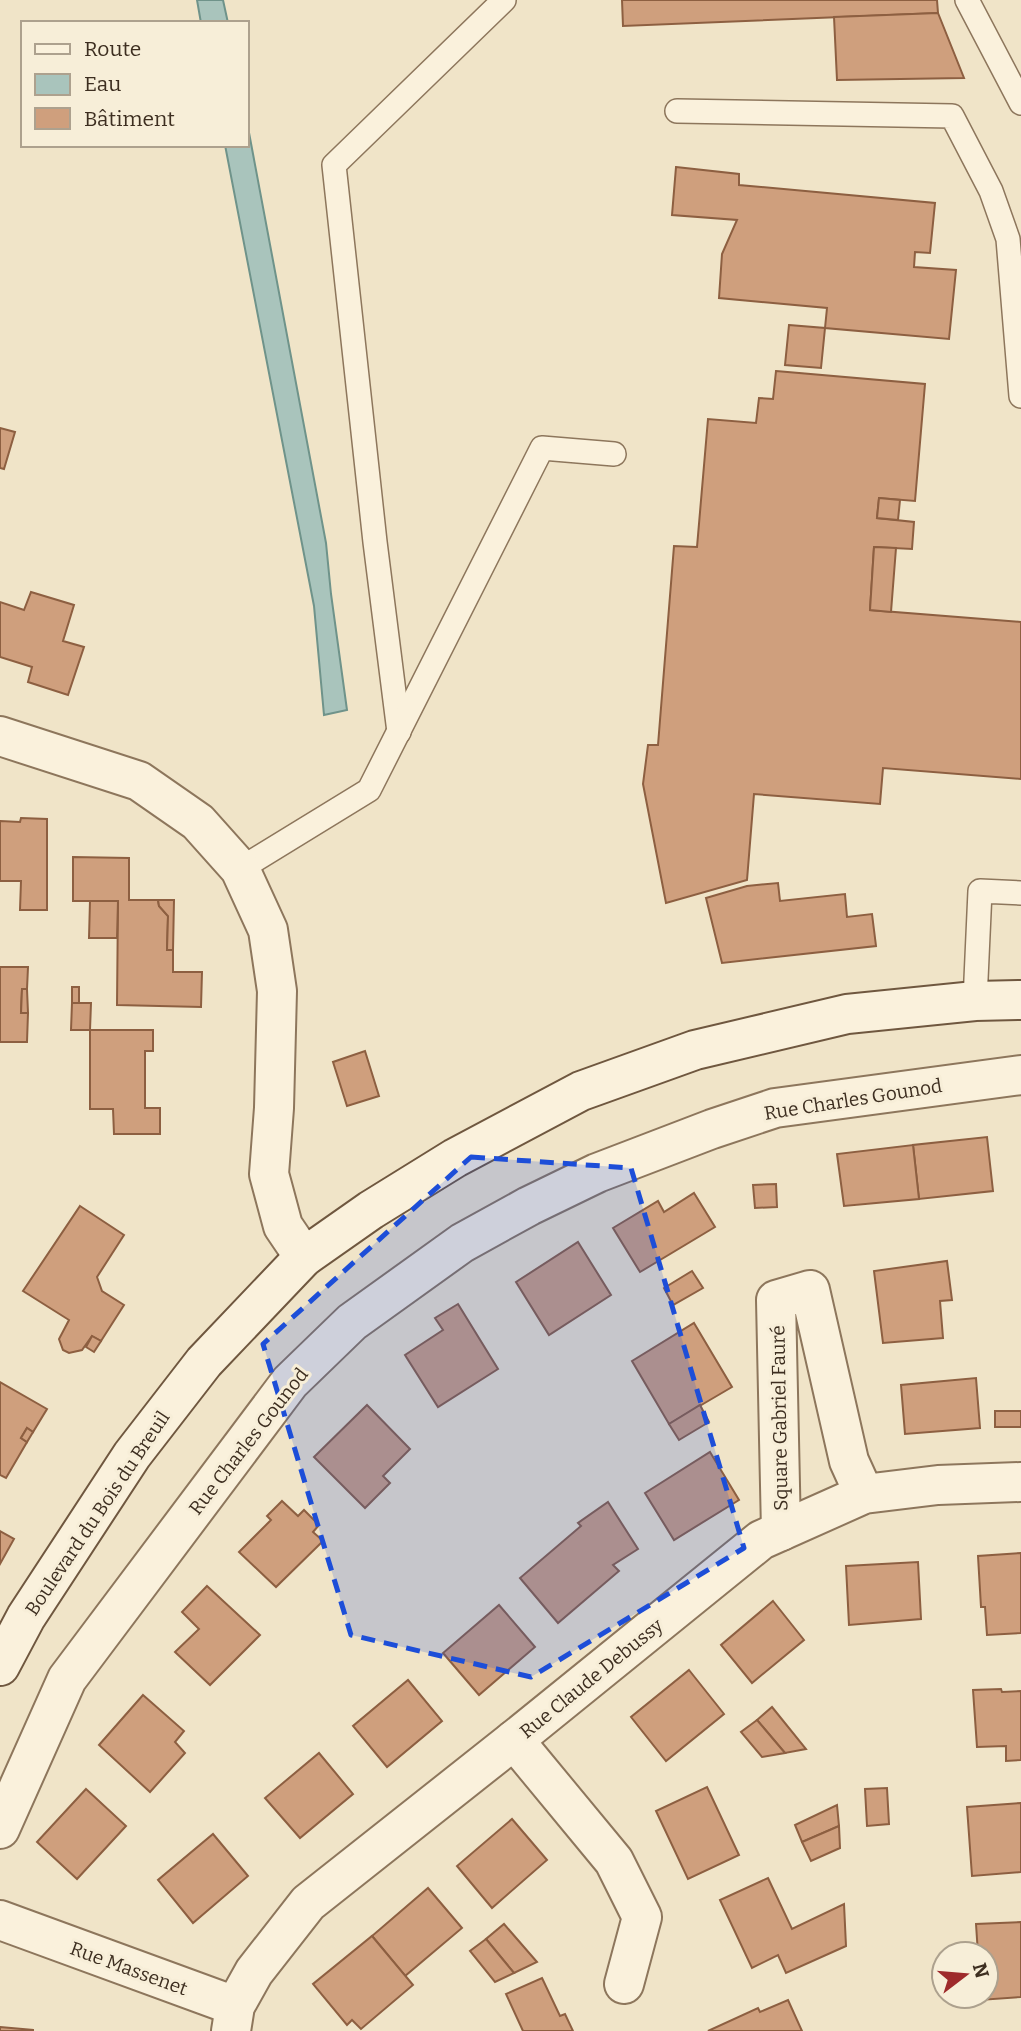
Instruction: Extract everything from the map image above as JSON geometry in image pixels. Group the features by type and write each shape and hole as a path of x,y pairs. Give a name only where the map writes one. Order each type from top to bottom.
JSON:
{"street":[{"path":"0,736 139,781 198,822 240,869 268,930 277,991 274,1108 269,1174 283,1226 304,1257"},
{"name":"Boulevard du Bois du Breuil","path":"0,1666 26,1617 132,1455 204,1362 304,1257 371,1210 455,1158 581,1091 695,1049 847,1014 975,1001 1021,1000"},
{"name":"Rue Charles Gounod","path":"0,1829 67,1679 290,1382 352,1322 461,1243 529,1206 597,1173 712,1129 775,1108 1021,1075"},
{"name":"Square Gabriel Fauré","path":"781,1531 776,1300 810,1290 849,1461 864,1494"},
{"name":"Rue Claude Debussy","path":"233,2019 254,1972 308,1903 761,1540 864,1494 938,1485 1021,1482"},
{"path":"514,1740 614,1861 642,1917 624,1984"},
{"name":"Rue Massenet","path":"0,1920 233,2019"}],"lane":[{"path":"399,732 374,542 334,164 504,0"},
{"path":"967,0 1021,103"},
{"path":"677,111 952,116 991,191 1008,239 1021,396"},
{"path":"240,869 369,790 542,448 614,454"},
{"path":"975,1001 980,891 1021,893"}],"highlighted area":[{"path":"471,1157 631,1168 744,1548 531,1677 351,1635 263,1344"}],"water":[{"path":"197,0 223,0 228,21 201,21"},
{"path":"248,127 326,543 347,710 324,715 314,606 225,147 248,147"}],"building":[{"path":"622,0 937,0 938,13 623,26"},
{"path":"938,13 964,78 837,80 834,17"},
{"path":"676,167 739,174 739,185 935,203 930,253 915,252 914,267 956,270 949,339 825,328 827,308 719,298 722,254 737,220 672,215"},
{"path":"789,325 825,328 821,368 785,365"},
{"path":"776,371 925,384 915,501 879,498 877,518 914,522 912,549 874,547 870,610 1021,622 1021,779 883,768 880,804 754,794 747,880 666,903 643,784 648,745 658,745 674,546 697,547 708,419 756,423 759,398 773,399"},
{"path":"0,428 15,432 4,469 0,468"},
{"path":"879,498 900,500 898,520 877,518"},
{"path":"874,547 896,548 891,612 870,610"},
{"path":"31,592 74,605 63,641 84,647 68,695 28,682 32,667 0,657 0,602 24,610"},
{"path":"21,818 47,819 47,910 20,910 21,881 0,881 0,821 20,822"},
{"path":"73,857 129,858 129,900 158,900 159,906 168,916 167,950 173,950 173,972 202,972 201,1007 117,1005 118,901 73,901"},
{"path":"778,883 780,901 845,894 847,917 872,914 876,946 722,963 706,898 747,886"},
{"path":"158,900 174,900 173,950 167,950 168,916 159,906"},
{"path":"90,901 118,901 117,938 89,938"},
{"path":"0,967 28,967 27,989 22,989 21,1013 28,1013 27,1042 0,1042"},
{"path":"72,987 79,987 79,1003 72,1003"},
{"path":"22,989 27,989 28,1013 21,1013"},
{"path":"72,1003 91,1003 90,1030 71,1030"},
{"path":"90,1030 153,1030 153,1051 145,1051 145,1108 160,1108 160,1134 114,1134 113,1109 90,1109"},
{"path":"365,1051 379,1096 347,1106 333,1062"},
{"path":"987,1137 993,1191 919,1199 913,1145"},
{"path":"913,1145 919,1199 844,1206 837,1154"},
{"path":"776,1184 777,1207 755,1208 753,1185"},
{"path":"694,1193 715,1227 640,1272 613,1228 658,1201 664,1212"},
{"path":"80,1206 124,1235 97,1277 102,1291 124,1305 101,1341 92,1336 82,1350 69,1353 63,1350 59,1339 69,1320 23,1291"},
{"path":"578,1242 611,1295 549,1335 516,1282"},
{"path":"947,1261 952,1300 940,1301 943,1338 883,1343 874,1271"},
{"path":"692,1271 703,1288 673,1305 664,1288"},
{"path":"458,1304 498,1369 438,1407 405,1355 443,1330 435,1318"},
{"path":"694,1323 732,1387 669,1424 632,1361"},
{"path":"92,1336 101,1341 94,1352 86,1347"},
{"path":"976,1378 980,1428 905,1434 901,1385"},
{"path":"0,1382 47,1409 33,1432 27,1428 21,1438 27,1442 6,1478 0,1475"},
{"path":"367,1405 410,1449 383,1476 390,1483 365,1508 314,1457"},
{"path":"700,1405 709,1422 679,1440 669,1424"},
{"path":"995,1411 1021,1411 1021,1427 995,1427"},
{"path":"27,1428 33,1432 27,1442 21,1438"},
{"path":"710,1452 739,1500 674,1540 645,1493"},
{"path":"282,1501 298,1516 304,1510 319,1525 313,1532 323,1541 276,1587 239,1552 271,1520 267,1516"},
{"path":"608,1502 638,1549 613,1565 619,1571 558,1623 520,1578 581,1526 578,1523"},
{"path":"0,1531 14,1539 0,1564"},
{"path":"1021,1553 1021,1633 987,1635 985,1607 981,1607 978,1556"},
{"path":"918,1562 921,1619 849,1625 846,1566"},
{"path":"207,1586 260,1635 210,1685 175,1652 199,1629 182,1612"},
{"path":"773,1601 804,1640 752,1683 721,1645"},
{"path":"499,1605 535,1647 479,1695 443,1653"},
{"path":"689,1670 724,1714 666,1761 631,1717"},
{"path":"408,1680 442,1721 387,1767 353,1726"},
{"path":"1001,1689 1002,1692 1021,1691 1021,1760 1006,1761 1006,1746 977,1747 973,1690"},
{"path":"143,1695 184,1731 175,1742 185,1753 150,1792 99,1745"},
{"path":"772,1707 806,1749 785,1753 757,1720"},
{"path":"757,1720 785,1753 762,1757 741,1732"},
{"path":"319,1753 353,1794 300,1838 265,1798"},
{"path":"707,1787 739,1855 688,1879 656,1811"},
{"path":"887,1788 889,1824 867,1826 865,1789"},
{"path":"86,1789 126,1826 77,1879 37,1842"},
{"path":"1021,1803 1021,1872 972,1876 967,1807"},
{"path":"837,1805 839,1826 802,1842 795,1825"},
{"path":"512,1819 547,1860 492,1908 457,1866"},
{"path":"839,1826 840,1848 811,1861 802,1842"},
{"path":"213,1834 248,1876 193,1923 158,1880"},
{"path":"768,1878 792,1929 844,1904 846,1946 786,1973 778,1955 752,1968 720,1900"},
{"path":"428,1888 462,1928 405,1976 372,1936"},
{"path":"1021,1922 1021,1997 1000,1999 1000,1940 977,1940 976,1924"},
{"path":"504,1924 537,1962 514,1973 486,1939"},
{"path":"372,1936 413,1985 361,2029 352,2020 347,2025 313,1984"},
{"path":"486,1939 514,1973 495,1982 470,1951"},
{"path":"542,1978 560,2016 565,2014 573,2031 523,2031 506,1994"},
{"path":"788,2000 802,2031 708,2031 758,2008 760,2012"},
{"path":"0,2027 33,2030 33,2031 0,2031"}]}
